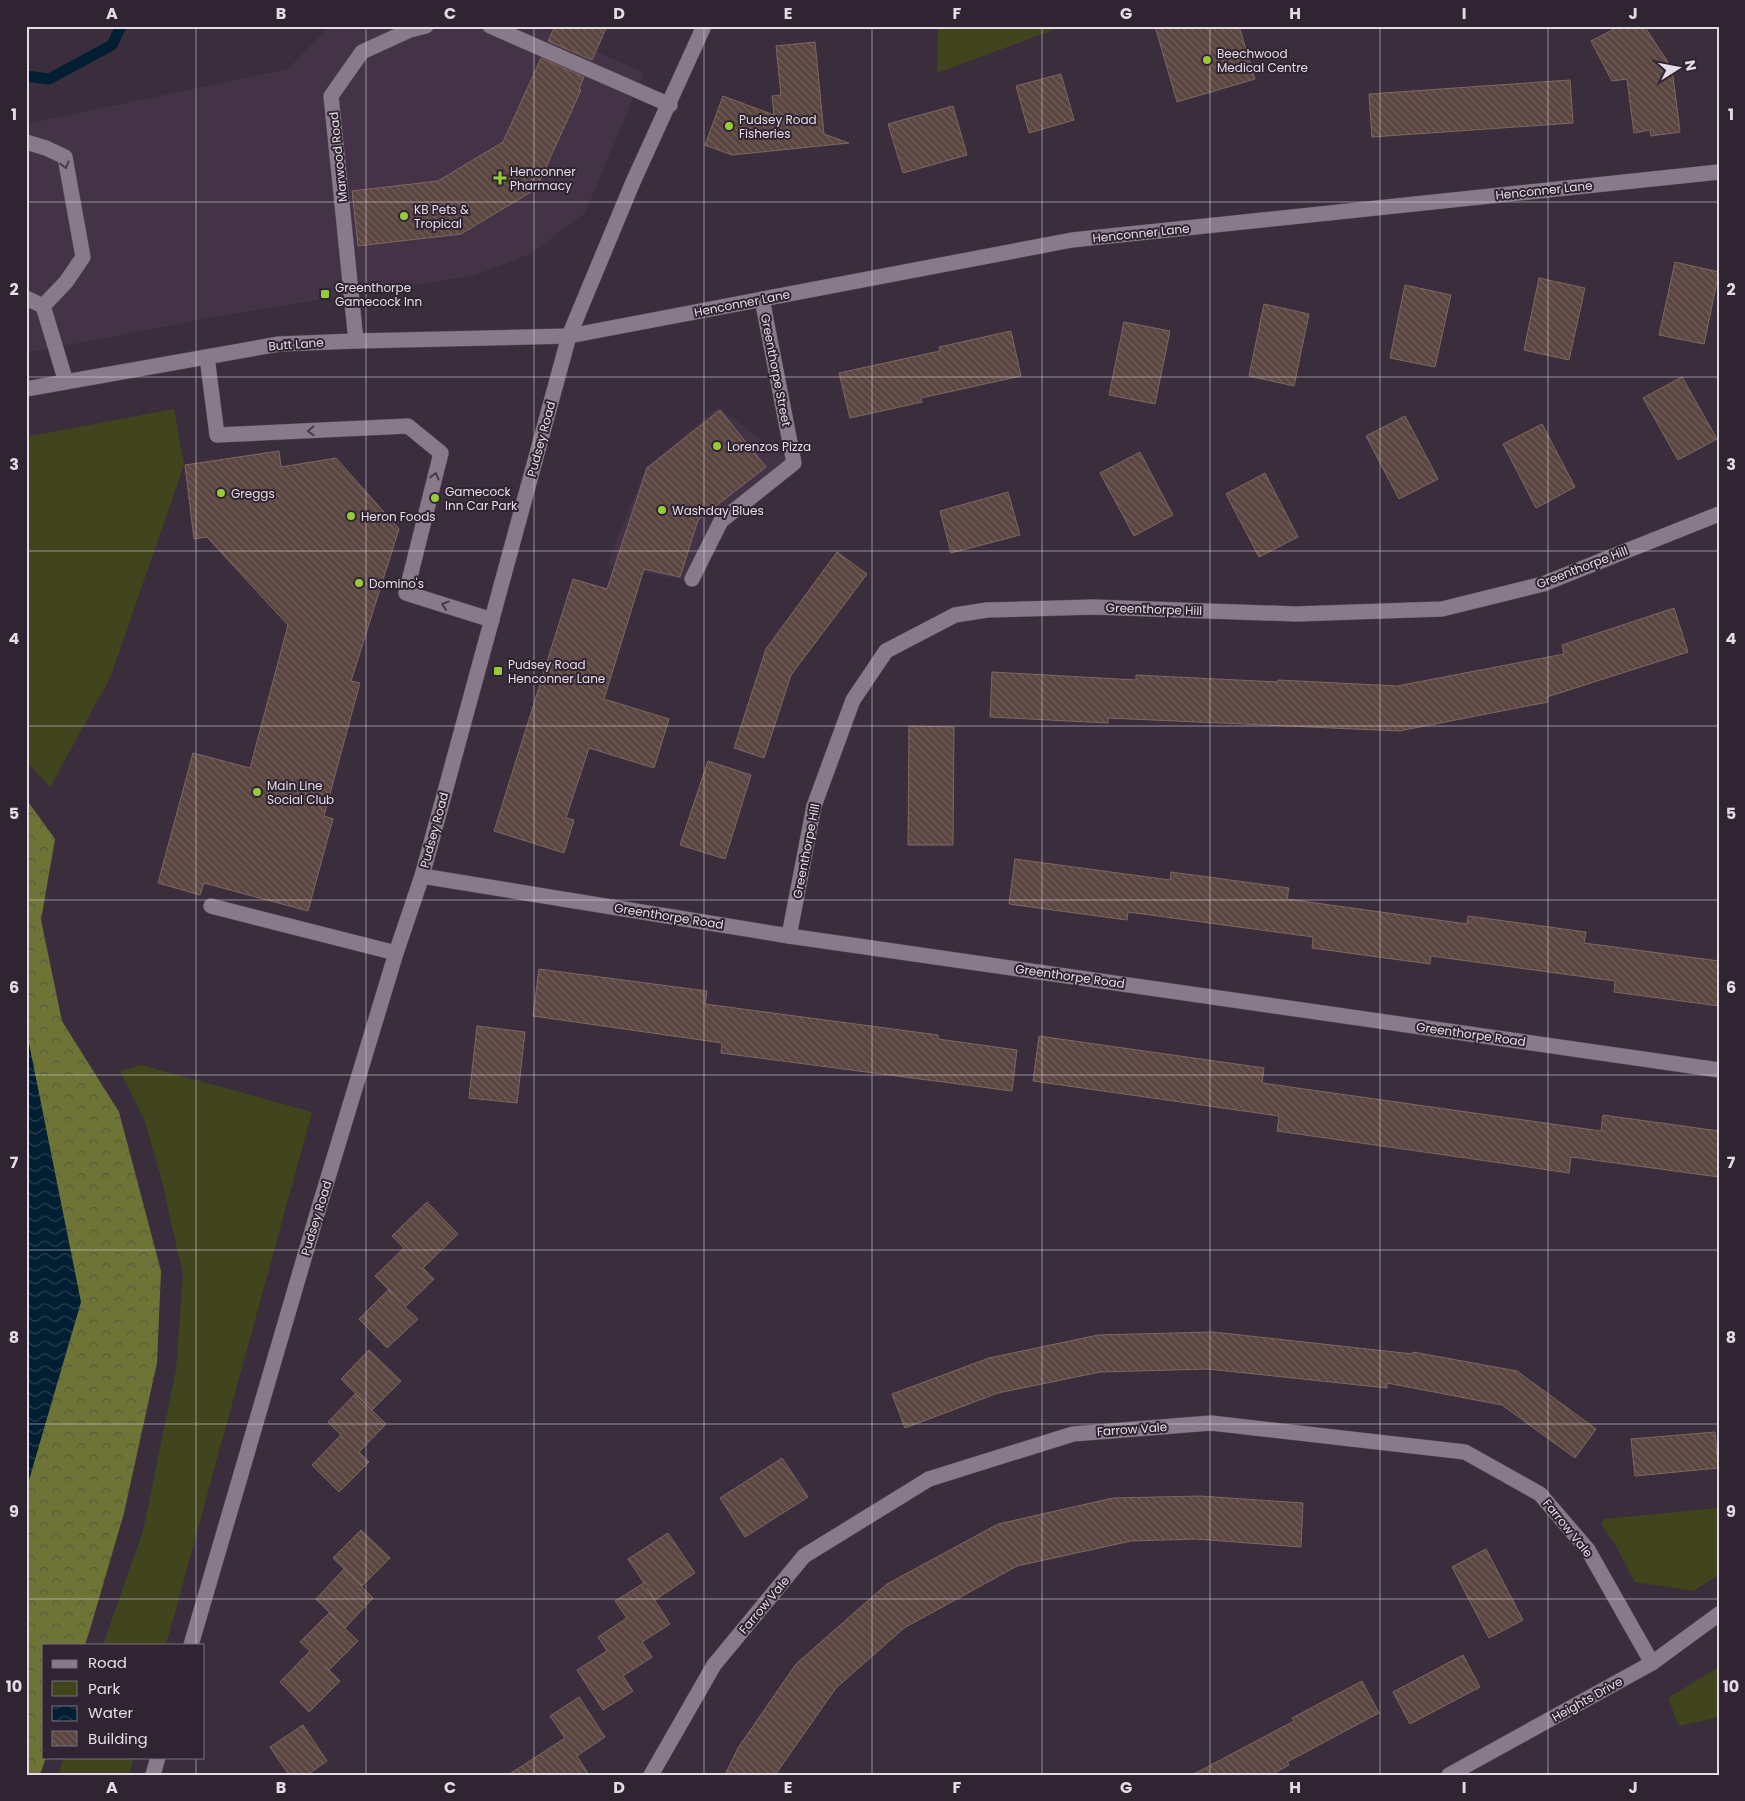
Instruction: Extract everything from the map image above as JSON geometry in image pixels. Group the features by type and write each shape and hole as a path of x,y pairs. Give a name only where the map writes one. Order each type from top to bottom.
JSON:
{"street":[{"name":"Marwood Road","path":"356,341 331,96 362,52 410,30 426,26"},
{"path":"490,26 670,105"},
{"name":"Pudsey Road","path":"191,1644 317,1214 396,953 422,876 570,336 633,182 670,105 704,26"},
{"path":"26,142 46,148 65,158 83,257 66,282 43,306"},
{"name":"Henconner Lane","path":"570,336 1072,240 1719,172"},
{"path":"26,298 43,306 66,382"},
{"name":"Greenthorpe Street","path":"692,579 721,522 794,462 762,299"},
{"name":"Butt Lane","path":"26,389 279,344 570,336"},
{"path":"207,357 217,435 408,426 440,453 406,593 492,620"},
{"name":"Greenthorpe Hill","path":"789,936 814,806 853,700 886,651 955,615 987,610 1094,607 1296,614 1442,609 1543,584 1719,514"},
{"name":"Greenthorpe Road","path":"422,876 789,936 1719,1070"},
{"path":"212,906 396,953"},
{"name":"Farrow Vale","path":"652,1775 714,1665 804,1556 929,1479 1073,1434 1211,1423 1465,1452 1540,1494 1588,1550 1652,1663"},
{"name":"Heights Drive","path":"1449,1775 1652,1663 1719,1614"},
{"path":"153,1775 158,1758"}],"shaded area":[{"path":"329,26 540,26 644,73 585,213 531,254 472,276 231,314 26,353 26,124 288,69"},
{"path":"718,407 794,464 722,523 694,582 607,565 646,467"}],"green space":[{"path":"938,26 1064,26 937,73"},
{"path":"174,409 184,465 110,678 50,787 26,761 26,437"},
{"path":"26,799 55,839 41,920 62,1021 119,1112 161,1271 157,1363 124,1513 85,1644 42,1644 42,1758 46,1758 40,1775 26,1775 26,1490 80,1302 26,1029"},
{"path":"141,1065 312,1112 166,1644 103,1644 143,1531 176,1370 183,1275 162,1181 144,1119 120,1071"},
{"path":"1719,1508 1719,1573 1693,1591 1635,1582 1615,1544 1601,1524 1604,1519"},
{"path":"1719,1667 1719,1717 1679,1726 1668,1698"},
{"path":"64,1758 134,1758 129,1775 58,1775"}],"water":[{"path":"26,1029 81,1302 26,1490"}],"building":[{"path":"555,26 607,26 592,60 548,41"},
{"name":"Beechwood Medical Centre","path":"1155,26 1239,26 1255,79 1177,102"},
{"path":"1620,26 1644,26 1672,68 1680,132 1651,136 1650,130 1634,133 1627,79 1612,81 1591,41"},
{"path":"815,42 824,134 849,143 732,155 705,145 723,96 774,115 772,96 781,95 776,46"},
{"path":"541,58 584,77 579,89 581,90 536,189 461,234 358,246 352,191 438,181 503,142"},
{"path":"1061,74 1074,120 1029,133 1016,86"},
{"path":"1570,80 1573,123 1372,137 1369,94"},
{"path":"953,106 967,155 903,173 888,124"},
{"path":"1675,262 1719,272 1704,344 1659,335"},
{"path":"1539,278 1585,288 1569,360 1524,350"},
{"path":"1405,285 1451,295 1435,367 1390,358"},
{"path":"1264,304 1309,314 1294,386 1249,376"},
{"path":"1124,322 1170,331 1155,404 1109,395"},
{"path":"1011,331 1021,376 921,398 922,402 850,418 839,373 940,351 939,347"},
{"path":"1682,377 1717,439 1678,460 1643,398"},
{"path":"720,410 766,467 698,520 680,577 644,569 604,699 669,719 654,768 589,748 566,818 574,820 564,853 494,831 573,579 607,589 647,468"},
{"path":"1405,416 1438,479 1399,499 1366,436"},
{"path":"1542,424 1575,487 1536,508 1503,444"},
{"path":"279,451 281,467 336,458 399,529 351,681 360,683 324,816 333,819 308,911 204,883 200,895 158,883 193,753 250,768 288,625 207,537 194,539 185,465"},
{"path":"1140,452 1173,515 1134,536 1100,473"},
{"path":"1265,473 1298,537 1259,557 1226,494"},
{"path":"1008,492 1020,535 951,553 940,511"},
{"path":"837,552 867,574 791,675 764,758 734,748 766,649"},
{"path":"1674,608 1688,652 1547,697 1548,702 1399,731 1108,718 1108,723 990,717 992,672 1136,680 1136,675 1397,686 1564,654 1562,645"},
{"path":"909,726 954,727 953,845 908,845"},
{"path":"708,761 751,775 725,859 680,845"},
{"path":"1015,859 1170,880 1171,872 1289,888 1287,899 1467,924 1468,916 1586,932 1584,943 1719,961 1719,1006 1614,992 1615,981 1431,956 1430,964 1312,948 1313,937 1128,912 1127,920 1009,904"},
{"path":"539,969 707,991 705,1004 938,1035 938,1039 1017,1050 1012,1091 721,1053 722,1043 533,1016"},
{"path":"477,1026 525,1032 517,1103 469,1098"},
{"path":"1039,1036 1264,1068 1262,1083 1601,1131 1603,1115 1719,1131 1719,1177 1571,1157 1569,1173 1277,1131 1279,1116 1033,1081"},
{"path":"427,1202 458,1234 423,1268 434,1279 405,1307 418,1319 387,1348 359,1319 388,1290 401,1302 375,1276 404,1248 392,1236"},
{"path":"1213,1332 1413,1354 1413,1352 1517,1371 1596,1429 1575,1458 1502,1405 1387,1383 1387,1388 1208,1369 1100,1372 998,1393 905,1428 892,1394 989,1358 1098,1335"},
{"path":"369,1350 401,1381 372,1410 341,1379"},
{"path":"355,1394 386,1424 359,1452 369,1462 339,1492 312,1465 341,1435 328,1422"},
{"path":"1715,1432 1718,1468 1635,1476 1631,1439"},
{"path":"782,1458 808,1497 745,1537 720,1498"},
{"path":"1200,1496 1303,1503 1301,1547 1196,1539 1131,1541 1017,1566 904,1628 836,1688 775,1775 725,1775 738,1748 796,1664 887,1584 998,1524 1113,1498"},
{"path":"361,1530 390,1558 362,1586 333,1558"},
{"path":"668,1533 695,1573 655,1600 647,1588 670,1624 642,1642 652,1657 623,1676 633,1691 603,1710 577,1670 607,1651 598,1637 627,1618 615,1601 644,1583 628,1559"},
{"path":"1486,1549 1523,1620 1489,1638 1452,1567"},
{"path":"344,1569 373,1598 345,1628 316,1599"},
{"path":"329,1613 358,1641 329,1670 340,1681 309,1712 280,1682 310,1651 300,1642"},
{"path":"1463,1655 1480,1687 1410,1724 1393,1692"},
{"path":"1362,1681 1379,1713 1287,1762 1289,1765 1271,1775 1192,1775 1294,1721 1292,1718"},
{"path":"579,1697 605,1737 577,1756 589,1775 508,1775 565,1738 550,1716"},
{"path":"303,1725 327,1761 307,1775 289,1775 270,1747"}],"waterway":[{"path":"26,76 49,79 112,45 121,26"}],"place":[{"name":"Beechwood Medical Centre","path":"1207,60"},
{"name":"Pudsey Road Fisheries","path":"729,126"},
{"name":"Henconner Pharmacy","path":"500,178"},
{"name":"KB Pets & Tropical","path":"404,216"},
{"name":"Greenthorpe Gamecock Inn","path":"325,294"},
{"name":"Lorenzos Pizza","path":"717,446"},
{"name":"Greggs","path":"221,493"},
{"name":"Gamecock Inn Car Park","path":"435,498"},
{"name":"Washday Blues","path":"662,510"},
{"name":"Heron Foods","path":"351,516"},
{"name":"Domino's","path":"359,583"},
{"name":"Pudsey Road Henconner Lane","path":"498,671"},
{"name":"Main Line Social Club","path":"257,792"}]}
